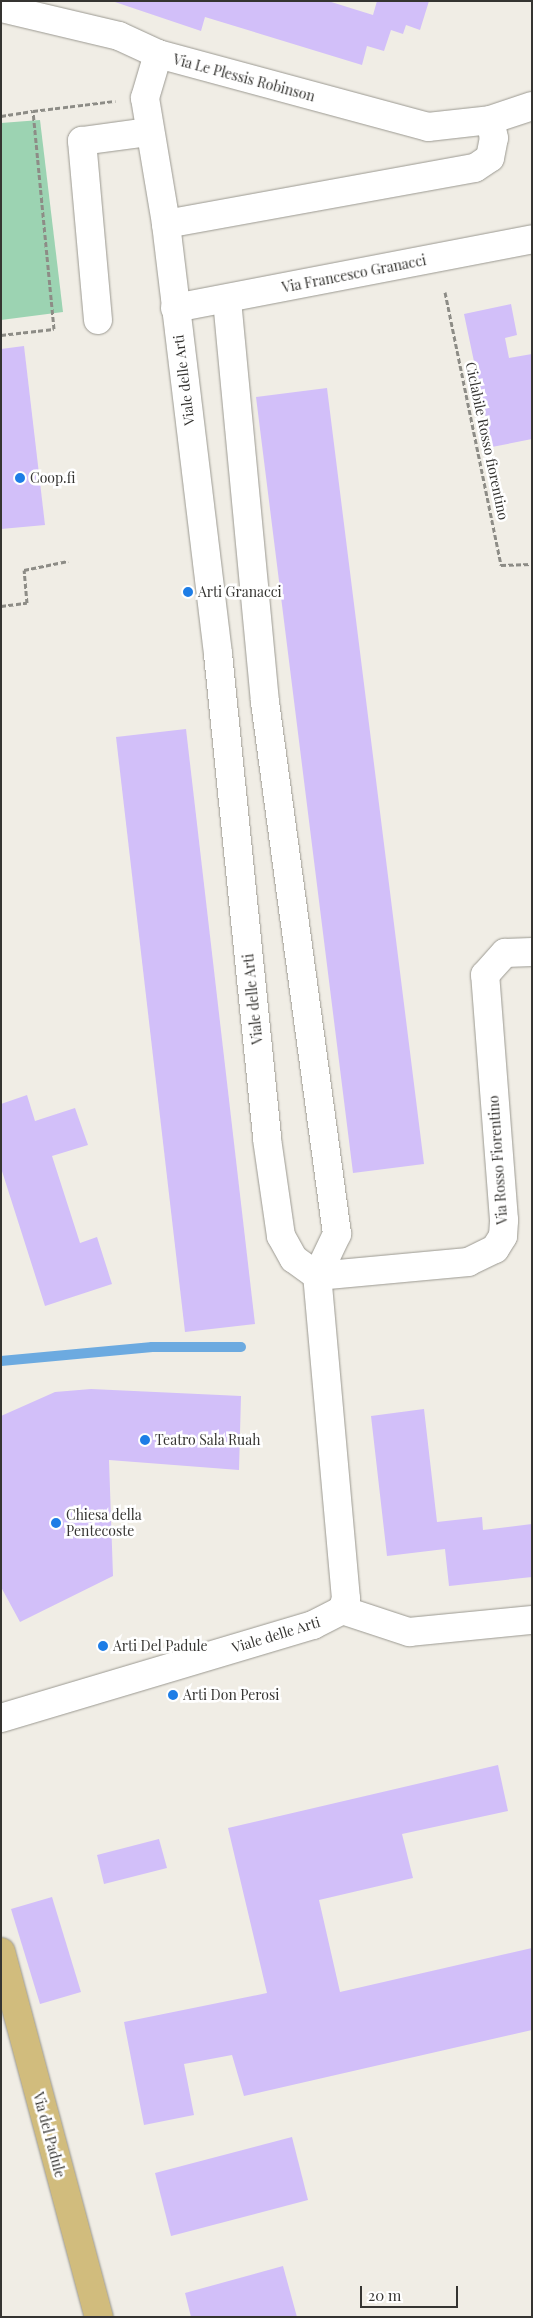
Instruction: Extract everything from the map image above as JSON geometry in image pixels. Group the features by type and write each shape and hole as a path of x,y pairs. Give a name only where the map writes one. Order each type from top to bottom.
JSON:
{"main road":[{"name":"Via del Padule","path":"1,1952 99,2317"}],"street":[{"name":"Via Le Plessis Robinson","path":"1,8 119,36 158,54 408,123 444,127 490,120 532,106"},
{"name":"Viale delle Arti","path":"158,54 146,86 149,132 166,224 224,708 267,1138 281,1236 294,1258 317,1276"},
{"path":"166,224 475,168 490,158 494,138 490,120"},
{"path":"98,320 82,141 149,132"},
{"name":"Via Francesco Granacci","path":"175,308 227,300 532,239"},
{"path":"227,300 265,702 337,1234 317,1276 344,1561 342,1610 409,1632 532,1620"},
{"path":"224,708 265,702"},
{"name":"Via Rosso Fiorentino","path":"317,1276 468,1262 495,1249 503,1236 504,1220 484,975 505,953 532,952"},
{"name":"Viale delle Arti","path":"1,1718 312,1625 342,1610"}],"path":[{"path":"1,116 33,111"},
{"name":"Ciclabile Rosso fiorentino","path":"445,292 501,565 532,564"},
{"path":"1,335 54,328"},
{"path":"1,606 27,603 24,570 68,561"}],"green space":[{"path":"40,120 63,312 1,320 1,123"}],"building":[{"path":"112,1 328,1 373,15 377,1 429,1 420,30 406,25 403,34 391,30 384,51 367,46 362,65 205,17 201,31"},
{"path":"511,304 517,335 505,338 509,358 532,354 532,439 492,447 464,314"},
{"name":"Coop.fi","path":"24,346 45,525 1,529 1,349"},
{"path":"327,388 424,1164 353,1173 256,397"},
{"path":"186,729 255,1324 185,1332 116,737"},
{"path":"27,1095 35,1121 75,1108 88,1145 52,1156 80,1243 97,1237 112,1284 45,1306 1,1168 1,1104"},
{"name":"Chiesa della Pentecoste","path":"91,1389 241,1396 239,1470 109,1460 113,1576 20,1622 1,1587 1,1416 55,1392"},
{"path":"424,1409 437,1522 482,1517 483,1530 532,1524 532,1577 449,1586 445,1549 387,1556 371,1416"},
{"path":"498,1765 508,1811 402,1834 413,1878 319,1900 340,1992 532,1948 532,2030 244,2096 232,2055 184,2064 194,2115 144,2125 124,2022 267,1993 228,1828"},
{"path":"159,1839 167,1868 104,1884 97,1855"},
{"path":"52,1897 81,1992 40,2004 11,1909"},
{"path":"292,2137 308,2200 171,2236 155,2173"},
{"path":"283,2266 297,2317 191,2317 185,2293"}],"waterway":[{"path":"1,1361 152,1347 241,1347"}],"place":[{"name":"Coop.fi","path":"20,478"},
{"name":"Arti Granacci","path":"188,592"},
{"name":"Teatro Sala Ruah","path":"145,1440"},
{"name":"Chiesa della Pentecoste","path":"56,1523"},
{"name":"Arti Del Padule","path":"103,1646"},
{"name":"Arti Don Perosi","path":"173,1695"}]}
